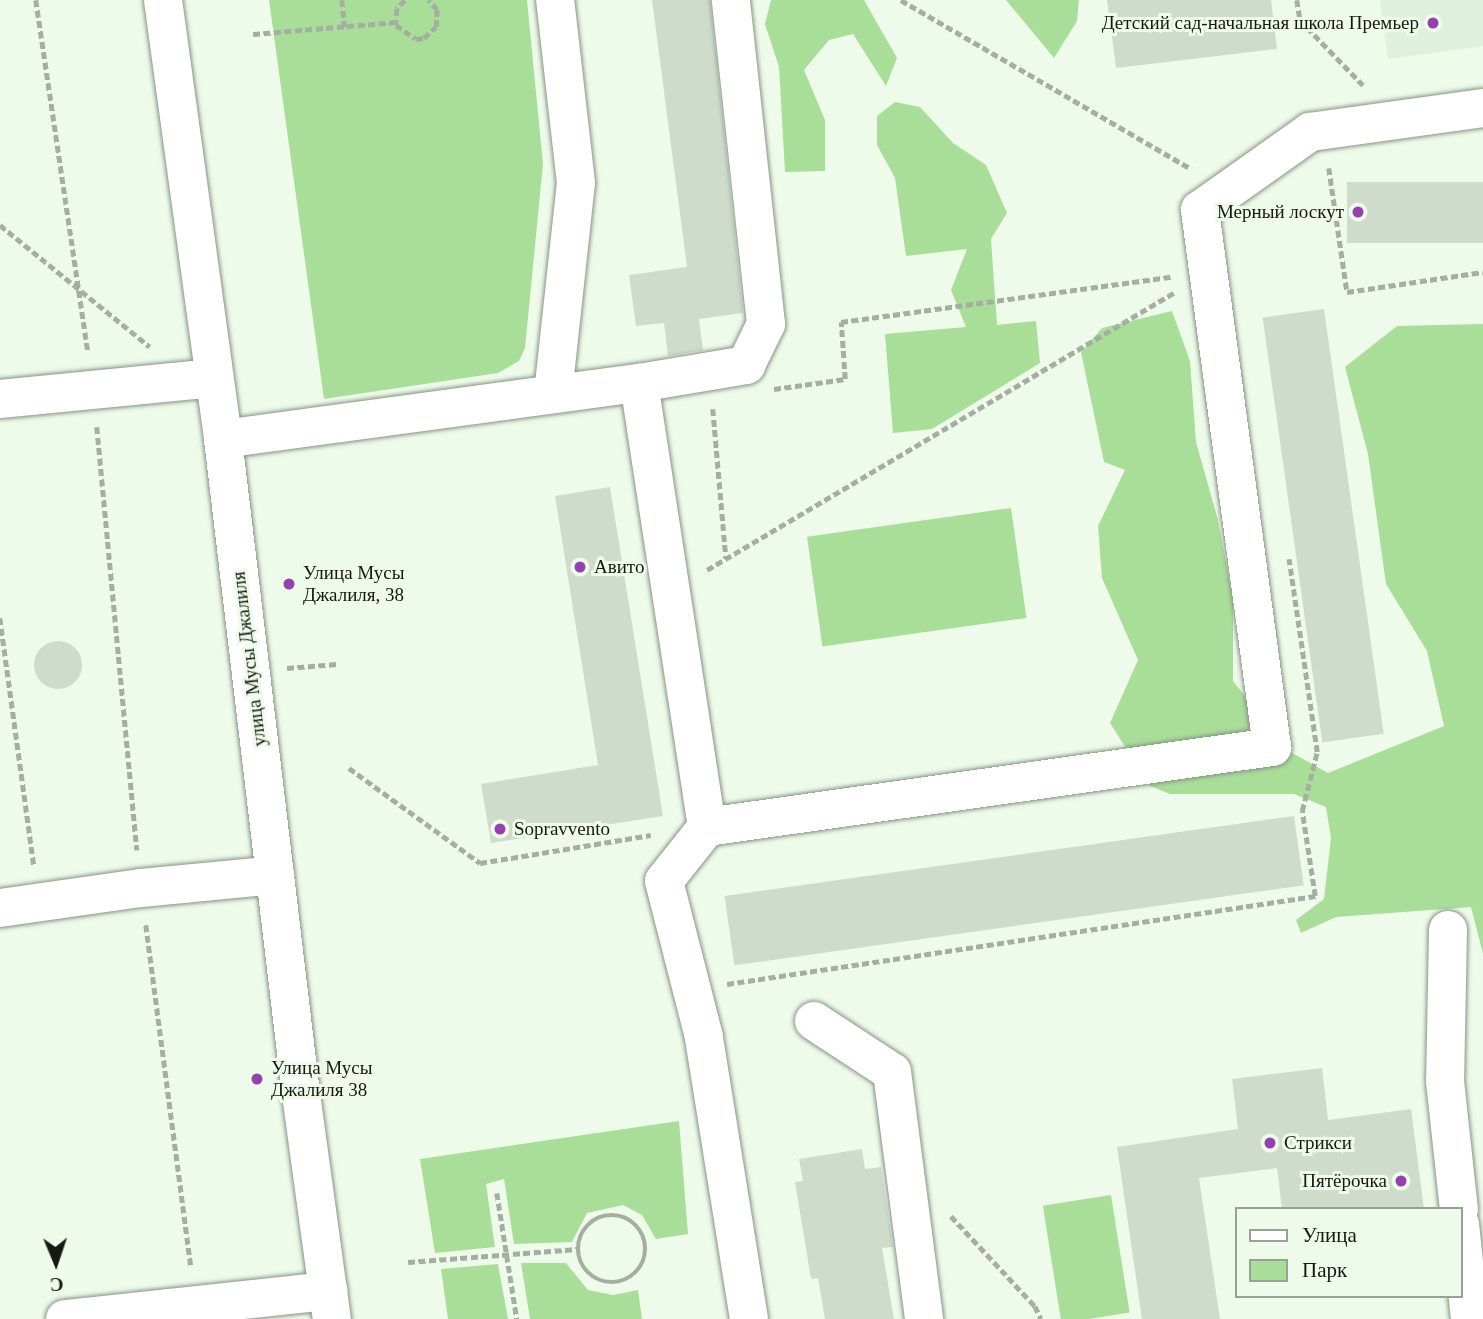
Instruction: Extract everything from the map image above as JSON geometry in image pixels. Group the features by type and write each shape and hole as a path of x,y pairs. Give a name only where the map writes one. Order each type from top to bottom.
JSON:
{"main road":[{"name":"улица Мусы Джалиля","path":"163,0 204,379 223,439 275,876 331,1305"},
{"path":"553,394 576,183 555,0"},
{"path":"223,439 639,383 746,365 766,324 731,0"},
{"path":"749,1319 704,1037 664,881 700,836 1272,747 1200,210 1310,132 1483,108"},
{"path":"0,399 204,379"},
{"path":"639,383 671,591 700,836"},
{"path":"0,908 141,888 275,876"},
{"path":"1448,930 1445,1082 1459,1207"},
{"path":"814,1021 892,1072 924,1319"},
{"path":"1462,1242 1470,1319"},
{"path":"65,1319 196,1305 331,1305"}],"path":[{"path":"36,0 93,390 141,888 196,1305"},
{"path":"342,0 345,27"},
{"path":"405,0 397,9 396,22 407,37 431,34 438,18 429,0"},
{"path":"901,0 1228,191"},
{"path":"1297,0 1300,20 1397,120"},
{"path":"253,34 396,22"},
{"path":"1324,129 1347,292 1483,272"},
{"path":"0,225 79,291 204,379"},
{"path":"765,390 845,379 841,322 1208,272"},
{"path":"671,591 1208,272"},
{"path":"712,397 726,558"},
{"path":"722,972 724,985 1315,896 1302,811 1317,752 1287,550"},
{"path":"0,618 39,902"},
{"path":"349,768 480,863 683,830 700,836"},
{"path":"904,1167 1035,1306 1041,1319"},
{"path":"497,1193 517,1319"},
{"path":"613,1215 634,1222 647,1250 643,1265 633,1276 604,1283 585,1270 578,1248 591,1222 613,1215"},
{"path":"408,1262 578,1248"}],"shaded area":[{"name":"Детский сад-начальная школа Премьер","path":"1380,0 1483,0 1483,46 1388,59"}],"green space":[{"path":"269,0 527,0 543,164 525,348 519,361 498,373 324,399"},
{"path":"771,0 864,0 897,58 886,86 853,34 829,40 804,70 825,120 825,171 785,172 779,67 765,24"},
{"path":"1006,0 1079,0 1077,21 1054,58"},
{"path":"895,102 920,107 953,143 986,165 1007,213 991,239 997,325 1036,321 1040,363 932,429 893,433 885,334 966,327 951,290 967,249 906,256 895,178 877,145 877,116"},
{"path":"1172,311 1190,361 1196,442 1218,520 1233,600 1233,681 1287,750 1328,773 1444,726 1427,651 1386,584 1368,454 1345,367 1397,326 1483,324 1483,954 1471,907 1336,917 1301,933 1296,920 1324,899 1331,838 1326,807 1294,794 1170,794 1150,786 1110,723 1138,660 1102,578 1098,526 1125,470 1104,462 1081,352 1102,328"},
{"path":"1011,508 1026,618 822,647 807,537"},
{"path":"679,1121 688,1234 656,1239 642,1215 623,1205 587,1213 572,1242 514,1244 504,1179 486,1184 495,1247 435,1253 420,1159"},
{"path":"1111,1195 1130,1313 1089,1319 1061,1319 1043,1206"},
{"path":"521,1263 566,1263 588,1290 613,1295 638,1290 642,1319 530,1319"},
{"path":"498,1264 508,1319 448,1319 441,1269"}],"building":[{"path":"652,0 710,0 743,313 699,319 703,350 668,356 664,323 636,326 629,275 687,267"},
{"path":"1107,0 1271,0 1277,49 1116,68"},
{"path":"1347,182 1483,182 1483,243 1347,243"},
{"path":"1324,309 1384,734 1322,742 1263,318"},
{"path":"610,487 663,816 491,843 481,784 598,765 555,496"},
{"path":"58,641 75,648 82,665 75,682 58,689 41,682 34,665 41,648"},
{"path":"1294,816 1304,885 734,965 725,896"},
{"path":"1322,1068 1328,1120 1411,1109 1424,1207 1282,1207 1277,1168 1199,1178 1220,1319 1142,1319 1117,1147 1238,1129 1232,1079"},
{"path":"862,1149 865,1169 881,1167 893,1247 882,1248 894,1319 825,1319 818,1278 811,1279 795,1182 803,1181 799,1159"}],"place":[{"name":"Детский сад-начальная школа Премьер","path":"1433,23"},
{"name":"Мерный лоскут","path":"1358,212"},
{"name":"Авито","path":"580,567"},
{"name":"Улица Мусы Джалиля, 38","path":"289,584"},
{"name":"Sopravvento","path":"500,829"},
{"name":"Улица Мусы Джалиля 38","path":"257,1079"},
{"name":"Стрикси","path":"1270,1143"},
{"name":"Пятёрочка","path":"1401,1181"}]}
